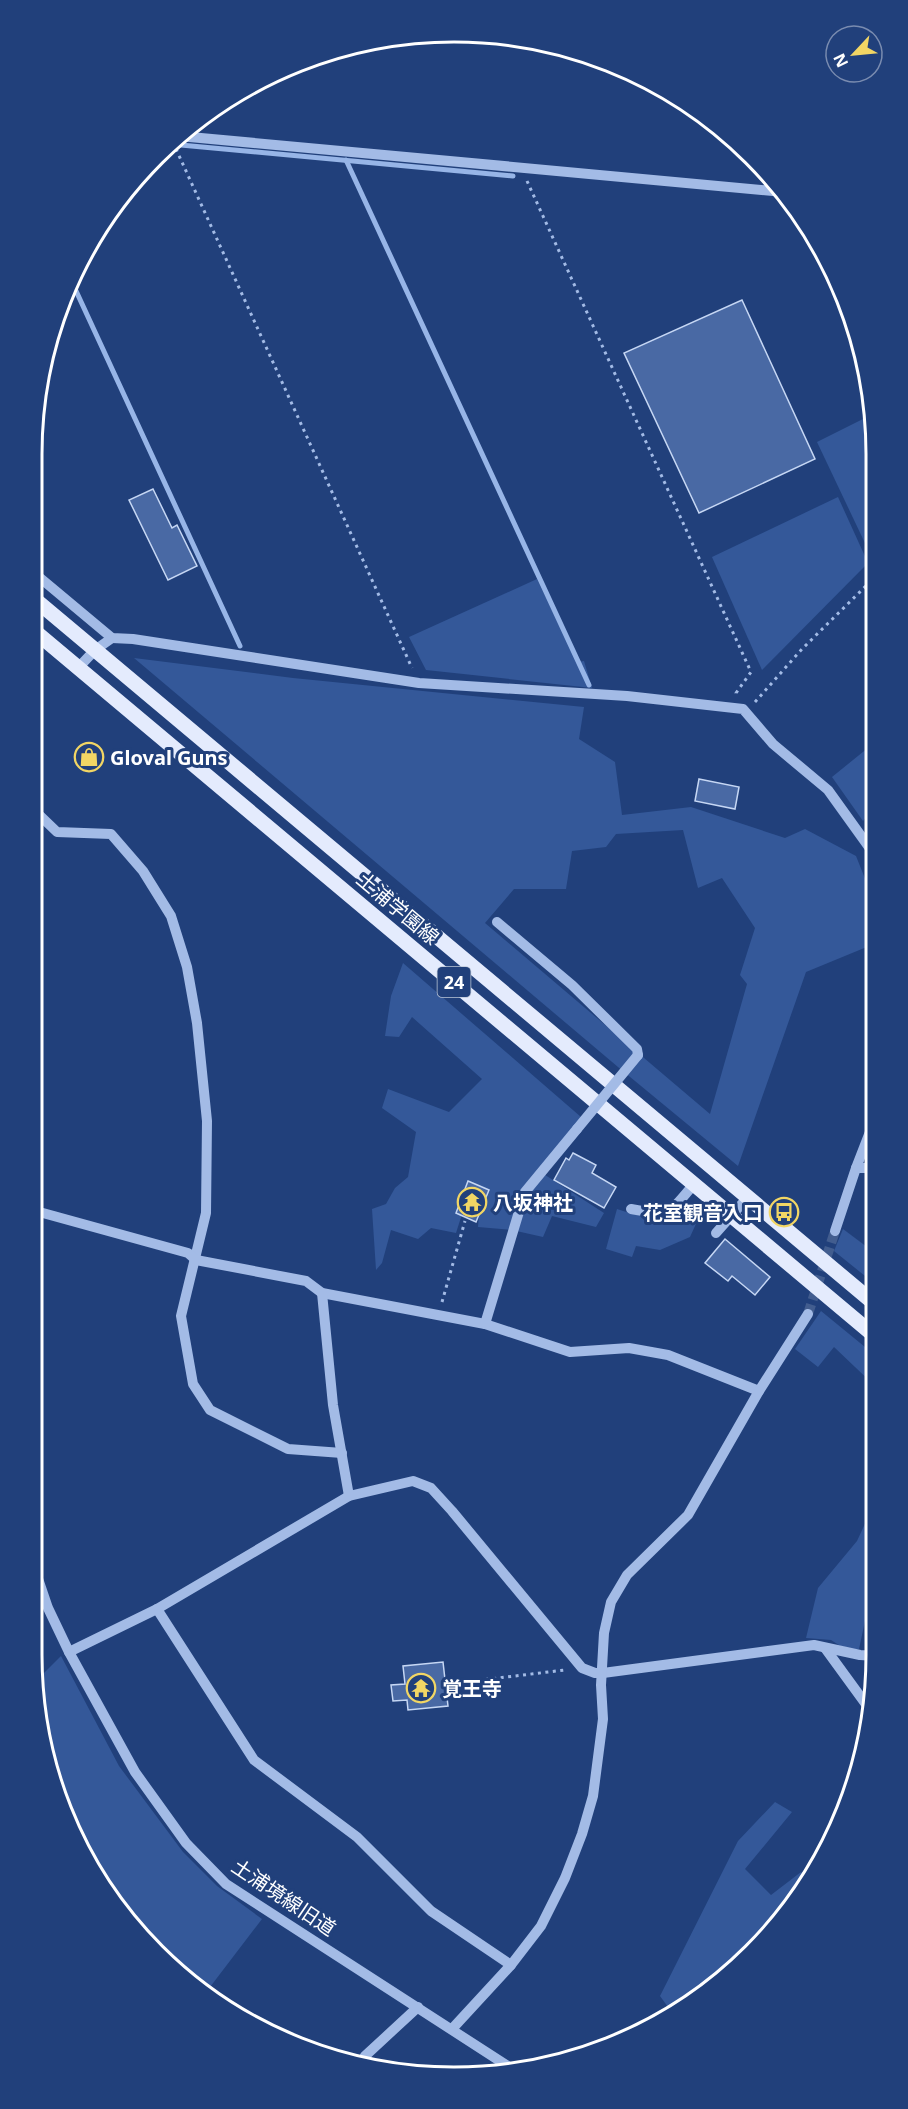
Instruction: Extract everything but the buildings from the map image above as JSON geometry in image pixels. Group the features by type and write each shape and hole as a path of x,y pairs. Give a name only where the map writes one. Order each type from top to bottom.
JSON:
{"main road":[{"name":"土浦学園線","path":"42,605 866,1296"},
{"name":"土浦学園線","path":"42,637 866,1328"}],"street":[{"path":"191,137 771,191"},
{"path":"42,580 112,638 133,639 419,683 627,696 745,711 773,744 828,790 866,843"},
{"path":"78,668 95,650 112,638"},
{"path":"42,818 57,832 111,834 143,871 171,916 187,967 197,1023 206,1110 206,1213 181,1316 193,1384 210,1410 288,1449 342,1453"},
{"path":"486,1324 525,1192 638,1055 637,1049 572,985 497,922"},
{"path":"835,1231 866,1142"},
{"path":"856,1168 866,1168"},
{"path":"631,1209 658,1214 667,1212 694,1184"},
{"path":"716,1233 748,1197"},
{"path":"42,1213 188,1253 196,1260 306,1281 322,1293 486,1324 570,1352 629,1348 668,1355 759,1391"},
{"path":"322,1293 333,1405 350,1496"},
{"path":"452,2029 511,1965 541,1926 554,1903 582,1834 593,1796 603,1719 601,1685 604,1633 611,1602 627,1575 688,1515 759,1391 808,1314"},
{"path":"69,1652 157,1610 350,1496 413,1481 431,1488 582,1668 595,1673 603,1673 814,1646 866,1655"},
{"name":"土浦境線旧道","path":"42,1590 69,1652 135,1772 186,1843 226,1884 504,2063"},
{"path":"157,1610 254,1760 357,1837 431,1911 511,1965"},
{"path":"825,1648 863,1700"},
{"path":"365,2057 418,2007"}],"path":[{"path":"178,153 419,683"},
{"path":"521,168 751,672 736,693 745,711 866,586"},
{"path":"438,1315 465,1221"},
{"path":"456,1683 582,1668"}],"shaded area":[{"path":"864,418 866,545 817,442"},
{"path":"838,497 866,559 866,565 762,670 712,557"},
{"path":"537,579 577,662 584,661 592,688 426,670 409,637"},
{"path":"134,658 293,678 584,707 579,739 615,762 622,815 691,807 785,838 805,829 856,856 866,881 866,947 806,972 738,1166","holes":["683,830 698,888 722,878 755,928 740,975 747,984 710,1114 485,923 514,889 566,889 572,851 606,847 616,834"]},
{"path":"866,749 866,817 863,821 832,777"},
{"path":"403,963 581,1117 539,1171 604,1213 596,1227 552,1216 543,1237 512,1230 478,1227 481,1190 471,1186 456,1233 431,1228 418,1239 391,1230 382,1263 376,1270 372,1209 386,1204 395,1188 408,1177 416,1132 382,1108 388,1089 449,1112 482,1079 412,1017 399,1037 385,1036 391,996"},
{"path":"686,1203 700,1215 690,1237 660,1250 636,1246 632,1257 606,1249 617,1209 653,1217 669,1214"},
{"path":"843,1229 866,1246 866,1277 834,1251"},
{"path":"821,1311 866,1348 866,1377 834,1347 818,1367 795,1349"},
{"path":"866,1522 866,1619 859,1649 845,1649 831,1640 806,1638 818,1588 857,1541"},
{"path":"61,1656 119,1766 183,1852 217,1886 262,1919 210,1987 182,1965 144,1927 111,1884 84,1837 73,1813 56,1762 46,1709 43,1674"},
{"path":"775,1802 792,1812 745,1869 771,1895 801,1872 803,1874 764,1927 726,1965 668,2007 660,1996 738,1841"}],"waterway":[{"path":"181,145 513,176"},
{"path":"346,160 589,685"},
{"path":"76,290 240,646"}],"tunnel":[{"path":"808,1314 835,1231"}],"place":[{"name":"Gloval Guns","path":"89,757"},
{"name":"八坂神社","path":"472,1202"},
{"name":"花室観音入口","path":"784,1212"},
{"name":"覚王寺","path":"421,1688"}]}
